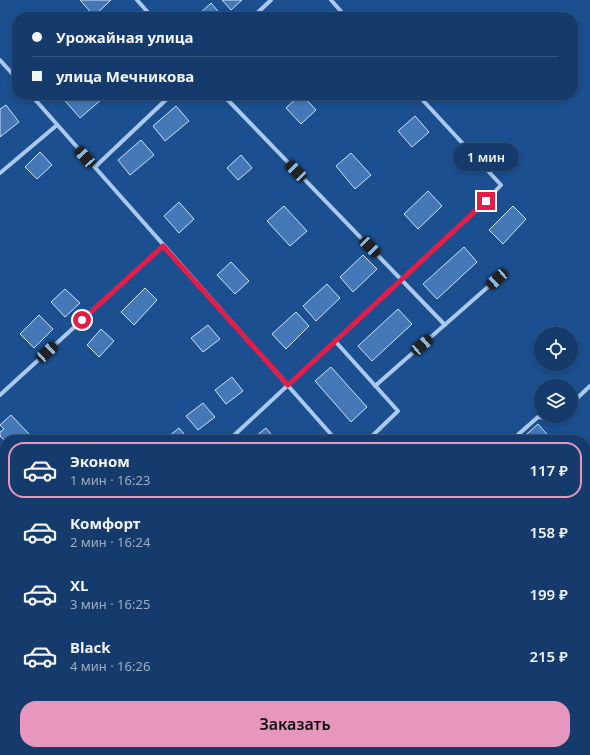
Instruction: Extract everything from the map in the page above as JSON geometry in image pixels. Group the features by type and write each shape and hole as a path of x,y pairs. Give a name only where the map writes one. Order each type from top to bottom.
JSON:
{"street":[{"path":"138,0 148,12"},
{"path":"258,12 271,0"},
{"path":"331,0 342,12"},
{"path":"0,60 12,73"},
{"path":"35,100 332,435"},
{"path":"95,167 166,100"},
{"path":"228,100 445,325"},
{"path":"234,435 486,201 501,185 423,100"},
{"path":"0,173 57,125"},
{"path":"0,395 163,246"},
{"path":"375,386 497,279"},
{"path":"335,342 398,411 373,435"},
{"path":"578,397 590,386"},
{"path":"518,435 534,421"}],"building":[{"path":"80,0 111,0 98,12 90,12"},
{"path":"222,0 242,0 231,10"},
{"path":"211,3 219,12 201,12"},
{"path":"64,100 101,100 80,118"},
{"path":"295,100 307,100 316,110 301,124 286,108"},
{"path":"6,105 19,122 0,137 0,109"},
{"path":"176,106 189,121 165,141 153,126"},
{"path":"415,116 429,132 412,147 398,131"},
{"path":"141,140 154,155 130,175 118,160"},
{"path":"40,152 52,165 37,179 25,167"},
{"path":"351,153 371,175 355,189 336,166"},
{"path":"241,155 252,168 238,180 227,168"},
{"path":"428,191 442,206 418,229 404,214"},
{"path":"179,202 194,219 179,233 164,216"},
{"path":"284,206 307,231 290,246 267,221"},
{"path":"513,206 526,219 503,244 489,230"},
{"path":"464,247 477,262 437,299 423,284"},
{"path":"363,255 377,269 353,292 340,277"},
{"path":"231,262 249,281 235,294 217,275"},
{"path":"327,284 340,298 316,321 303,306"},
{"path":"145,288 157,300 134,325 121,312"},
{"path":"65,289 80,303 65,317 51,302"},
{"path":"398,309 412,324 372,361 358,346"},
{"path":"296,312 309,326 286,349 272,334"},
{"path":"39,315 53,329 34,348 20,334"},
{"path":"208,325 220,339 203,352 191,338"},
{"path":"101,329 114,341 99,357 87,345"},
{"path":"331,367 367,407 351,422 315,381"},
{"path":"232,377 243,391 226,404 215,390"},
{"path":"203,403 215,417 198,430 186,416"},
{"path":"11,415 29,434 0,435 0,432 4,429 0,425"},
{"path":"538,424 548,435 526,435"},
{"path":"179,428 185,435 170,435"},
{"path":"266,428 272,435 257,435"}],"route":[{"path":"82,320 163,246 188,272 288,385 486,201"}]}
